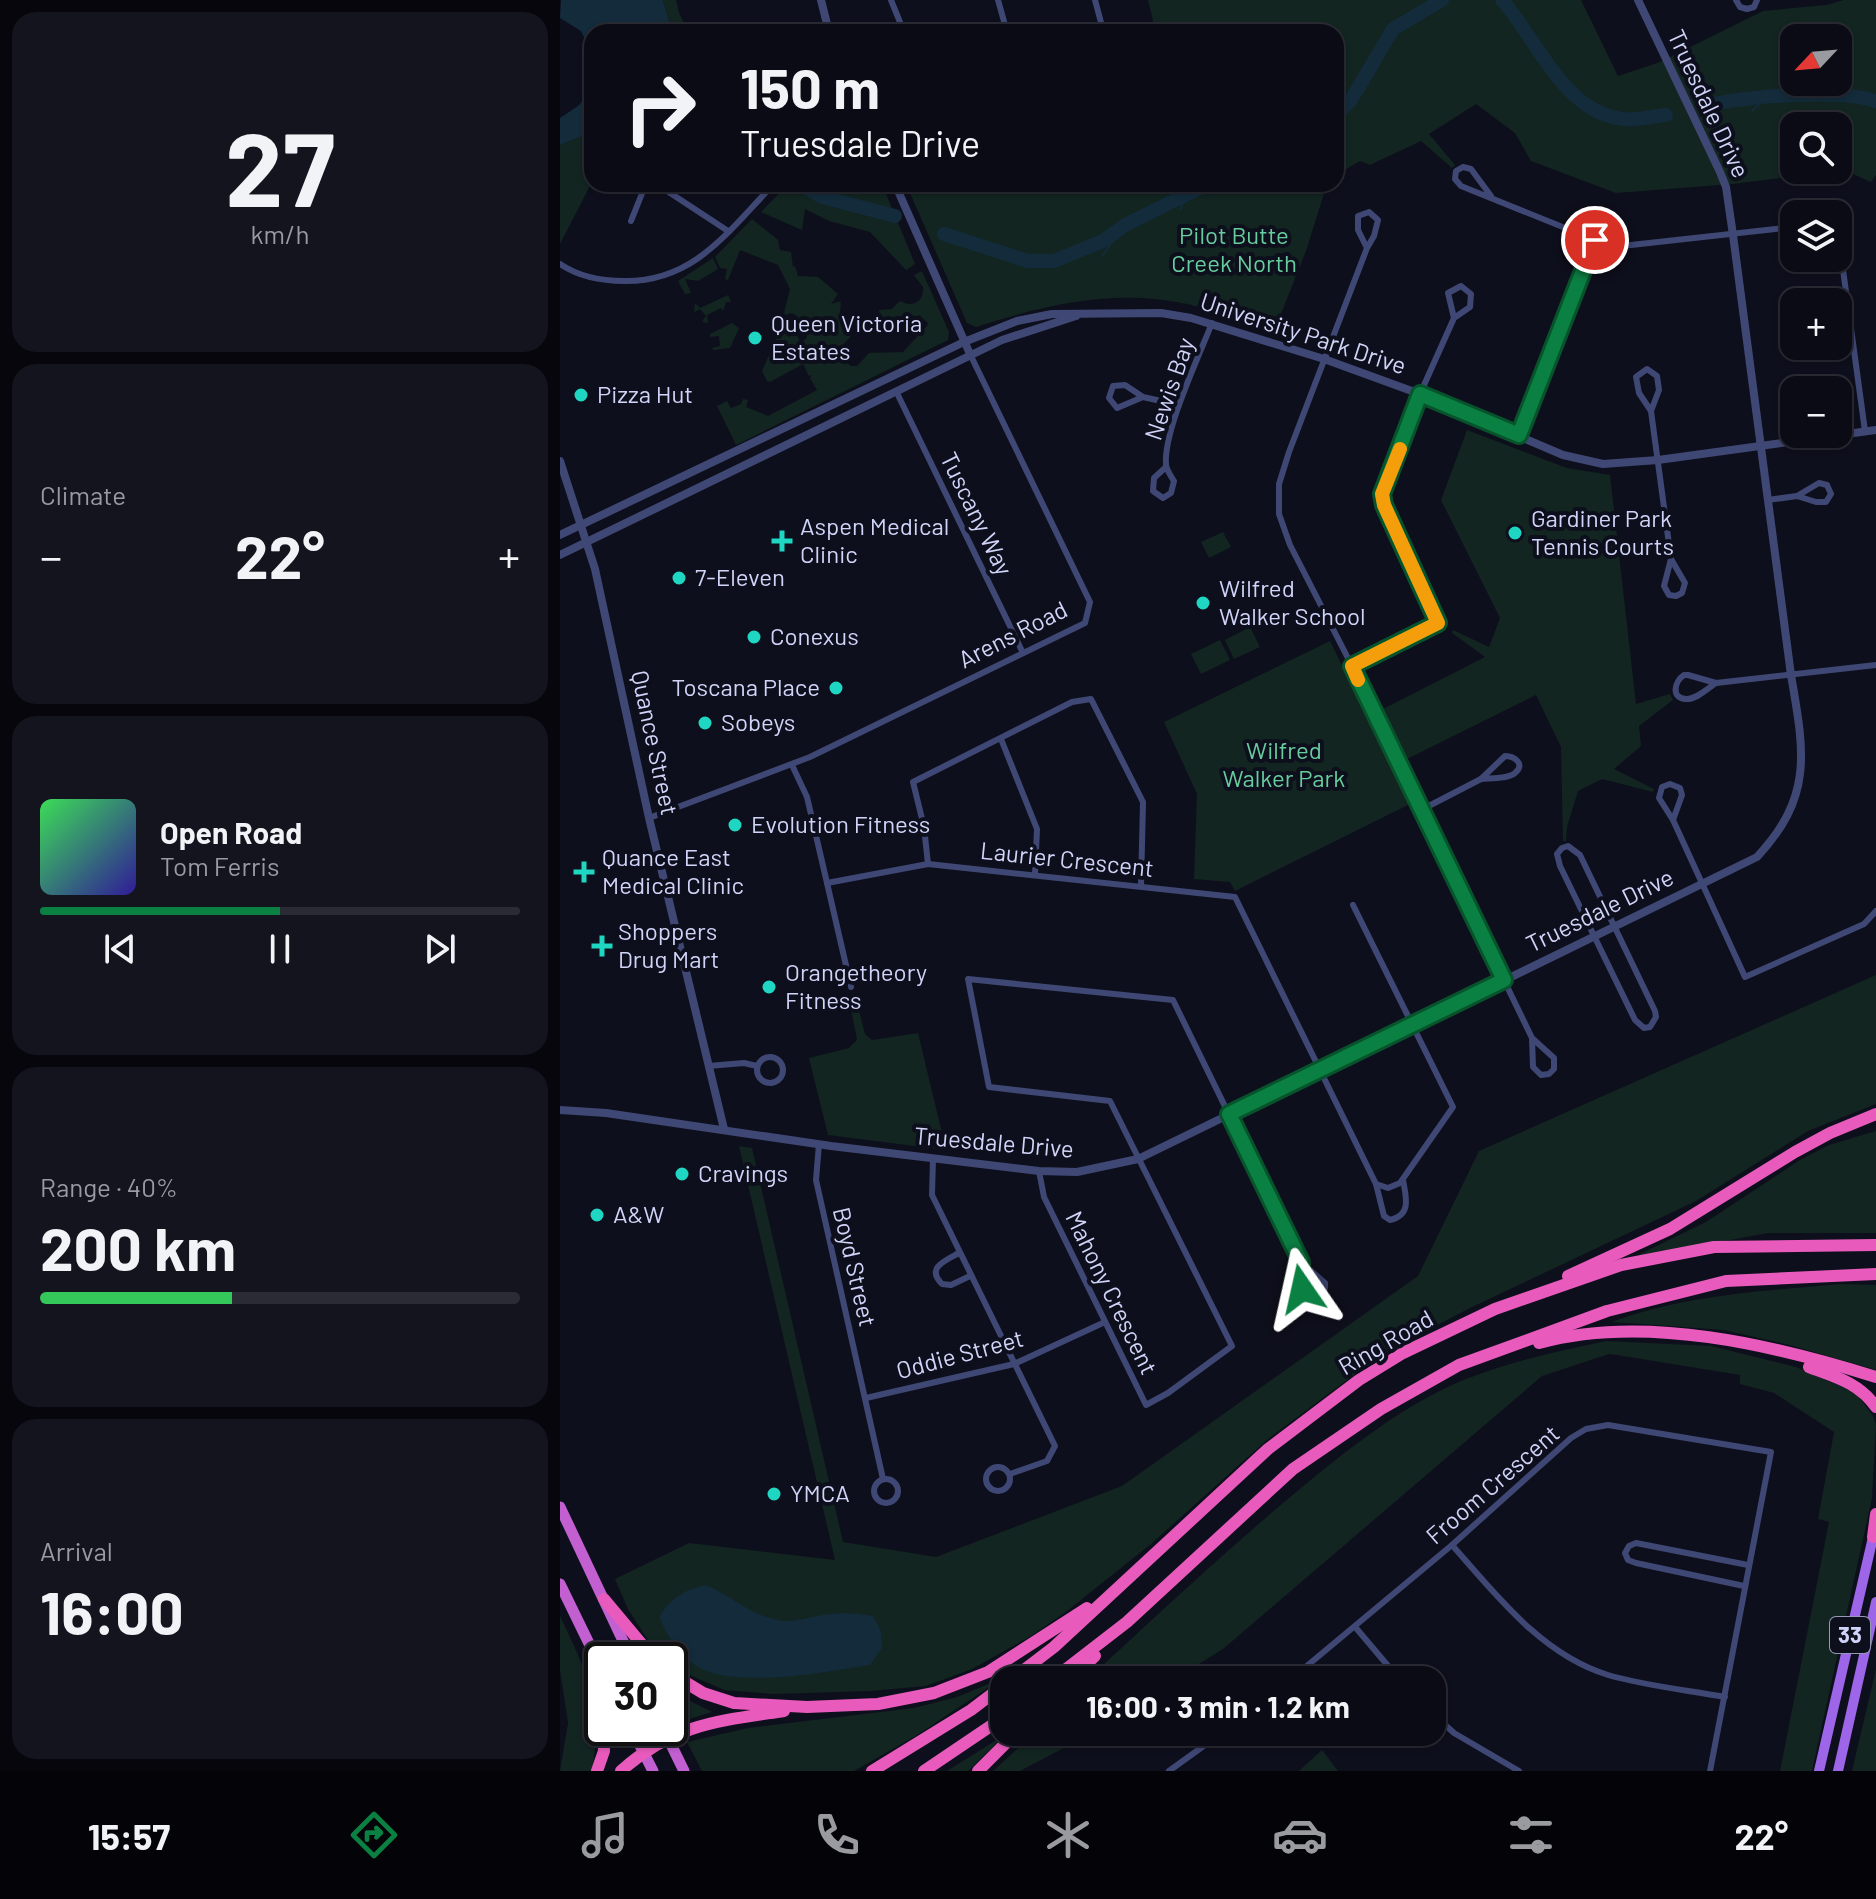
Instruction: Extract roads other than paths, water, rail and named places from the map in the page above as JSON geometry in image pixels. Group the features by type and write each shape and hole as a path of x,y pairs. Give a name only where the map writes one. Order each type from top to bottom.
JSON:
{"highway":[{"path":"1495,1309 1670,1229 1795,1152 1861,1120 1876,1116"},
{"name":"Ring Road","path":"1029,1666 1054,1647 1268,1449 1359,1380 1403,1353 1495,1309 1621,1265 1714,1247 1876,1245"},
{"path":"1084,1666 1293,1469 1381,1409 1459,1365 1607,1311 1726,1281 1876,1274"},
{"path":"1459,1365 1556,1338 1608,1332 1672,1332 1757,1347 1876,1377"},
{"path":"1757,1347 1850,1382 1866,1393 1876,1407"},
{"path":"560,1507 624,1642"},
{"path":"1873,1537 1876,1514"},
{"path":"688,1684 703,1693 734,1703 807,1707 878,1704 934,1693 988,1672 1051,1633 1129,1578"},
{"path":"560,1584 588,1642"},
{"path":"604,1599 640,1642"},
{"path":"1070,1666 1127,1622"},
{"path":"872,1771 990,1696"},
{"path":"688,1729 807,1707"},
{"path":"924,1771 990,1726"},
{"path":"597,1771 604,1746"},
{"path":"641,1746 653,1771"},
{"path":"621,1771 651,1746"},
{"path":"672,1746 684,1771"},
{"path":"978,1771 1003,1746"}],"main road":[{"name":"33","path":"1819,1771 1876,1523"},
{"name":"33","path":"1838,1771 1876,1602"}],"street":[{"path":"821,0 827,24"},
{"path":"891,0 901,24"},
{"path":"998,0 1005,24"},
{"path":"1095,0 1101,24"},
{"name":"Truesdale Drive","path":"560,1110 606,1113 933,1159 1039,1171 1077,1172 1138,1159 1757,857 1777,836 1791,811 1802,776 1802,737 1791,675 1733,235 1726,187 1720,172 1638,0"},
{"path":"1736,0 1740,7 1747,9 1754,7 1757,0"},
{"path":"1491,196 1471,169 1463,167 1456,171 1455,179 1461,186 1595,240 1622,246 1780,229"},
{"path":"631,221 643,192"},
{"path":"669,192 728,231"},
{"path":"560,264 589,278 649,281 689,266 706,254 766,192"},
{"name":"Arens Road","path":"649,818 792,765 1085,623 1090,602 964,342 898,192"},
{"path":"1367,248 1358,230 1358,216 1369,212 1378,220 1374,236 1324,359 1279,484 1279,514 1290,545 1532,1038 1554,1058 1554,1069 1549,1074 1541,1075 1533,1067 1532,1038"},
{"path":"1519,435 1595,240"},
{"path":"1843,272 1865,431"},
{"path":"1352,666 1438,623 1384,505 1382,494 1420,394 1454,318 1470,307 1471,294 1461,286 1448,293 1454,318"},
{"name":"University Park Drive","path":"560,555 970,354 1002,340 1085,313"},
{"name":"University Park Drive","path":"560,535 964,342 1017,321 1052,314 1161,313 1212,323 1420,394 1563,455 1603,464 1658,460 1876,430"},
{"name":"Newis Bay","path":"1166,467 1154,478 1153,491 1163,498 1171,493 1174,481 1166,467 1167,449 1179,405 1212,323"},
{"path":"1651,411 1659,390 1657,376 1647,369 1636,377 1639,393 1651,411 1658,460 1671,559 1664,586 1666,593 1676,596 1682,593 1685,583 1671,559"},
{"path":"1143,397 1117,408 1109,398 1113,386 1125,385 1143,397 1179,405"},
{"name":"Tuscany Way","path":"896,391 1023,653"},
{"name":"Quance Street","path":"560,461 588,542 649,818 724,1129"},
{"path":"683,496 689,482 686,474"},
{"path":"1768,500 1797,496 1819,483 1827,485 1831,494 1826,502 1820,503 1797,496"},
{"path":"1716,683 1688,699 1678,695 1675,687 1684,675 1716,683 1876,665"},
{"path":"928,864 924,827 913,782 1072,702 1091,699 1143,802 1141,886"},
{"path":"1001,739 1037,829 1035,874"},
{"path":"1421,810 1481,779 1505,756 1517,759 1518,769 1514,774 1481,779"},
{"path":"792,765 807,797 851,987"},
{"path":"1673,820 1682,795 1680,788 1670,784 1662,787 1659,794 1745,977 1864,924 1876,911"},
{"path":"1568,846 1580,855 1614,927 1655,1011 1656,1017 1650,1027 1638,1025 1560,866 1557,854 1562,848 1568,846"},
{"name":"Laurier Crescent","path":"827,883 928,864 1235,897 1320,1070"},
{"path":"1353,905 1453,1107 1403,1180 1388,1188 1376,1184"},
{"path":"1138,1159 1110,1101 989,1087 968,979 1173,1000 1301,1262 1303,1292 1312,1298 1320,1296 1325,1290 1325,1283 1301,1262"},
{"path":"766,1058 774,1058 781,1062 783,1075 777,1082 764,1082 758,1075 757,1066 766,1058"},
{"path":"708,1066 744,1063 757,1066"},
{"path":"1320,1070 1376,1184 1384,1216 1390,1220 1404,1213 1407,1202 1403,1180"},
{"name":"Boyd Street","path":"819,1144 816,1180 883,1479"},
{"path":"933,1159 932,1195 1055,1446 1047,1461 1010,1474"},
{"name":"Mahony Crescent","path":"1039,1171 1044,1197 1146,1405 1168,1393 1232,1346 1138,1159"},
{"path":"959,1253 938,1264 936,1278 942,1284 951,1285 970,1276"},
{"name":"Oddie Street","path":"866,1398 1014,1364 1105,1322"},
{"name":"Froom Crescent","path":"1308,1666 1452,1545 1571,1438 1586,1429 1608,1425 1771,1452 1710,1771"},
{"path":"996,1466 1010,1474 1010,1482 1002,1491 991,1489 986,1482 986,1474 996,1466"},
{"path":"1744,1586 1636,1563 1628,1560 1625,1553 1629,1546 1636,1543 1748,1565"},
{"path":"1452,1545 1525,1625 1569,1657 1607,1675 1725,1697"},
{"path":"1356,1628 1388,1666"},
{"path":"1446,1726 1519,1771"},
{"path":"1169,1771 1204,1746"}],"water":[{"path":"561,0 663,0 670,24 584,24 584,37 581,31 560,18"},
{"path":"584,99 584,135 560,145 560,118"},
{"path":"706,1585 755,1613 786,1621 836,1613 873,1616 881,1631 882,1648 870,1665 784,1677 719,1675 702,1669 688,1659 688,1642 673,1642 659,1617 679,1595"}],"waterway":[{"path":"1344,107 1393,29 1442,0"},
{"path":"1502,0 1553,72 1584,103 1602,113 1623,119 1666,115"},
{"path":"1767,90 1772,96"},
{"path":"1713,104 1772,96 1818,95 1876,101"},
{"path":"1752,111 1767,97"},
{"path":"814,192 822,197 895,216"},
{"path":"944,234 1028,261 1054,261 1103,241 1125,225 1192,192"},
{"path":"1181,209 1186,195"},
{"path":"1102,256 1125,225"}],"place":[{"name":"Queen Victoria Estates","path":"755,338"},
{"name":"Pizza Hut","path":"581,395"},
{"name":"Gardiner Park Tennis Courts","path":"1515,533"},
{"name":"Aspen Medical Clinic","path":"782,541"},
{"name":"7-Eleven","path":"679,578"},
{"name":"Wilfred Walker School","path":"1203,603"},
{"name":"Conexus","path":"754,637"},
{"name":"Toscana Place","path":"836,688"},
{"name":"Sobeys","path":"705,723"},
{"name":"Evolution Fitness","path":"735,825"},
{"name":"Quance East Medical Clinic","path":"584,872"},
{"name":"Shoppers Drug Mart","path":"602,946"},
{"name":"Orangetheory Fitness","path":"769,987"},
{"name":"Cravings","path":"682,1174"},
{"name":"A&W","path":"597,1215"},
{"name":"YMCA","path":"774,1494"}],"park label":[{"name":"Pilot Butte Creek North","path":"1234,250"},
{"name":"Wilfred Walker Park","path":"1284,765"}]}
